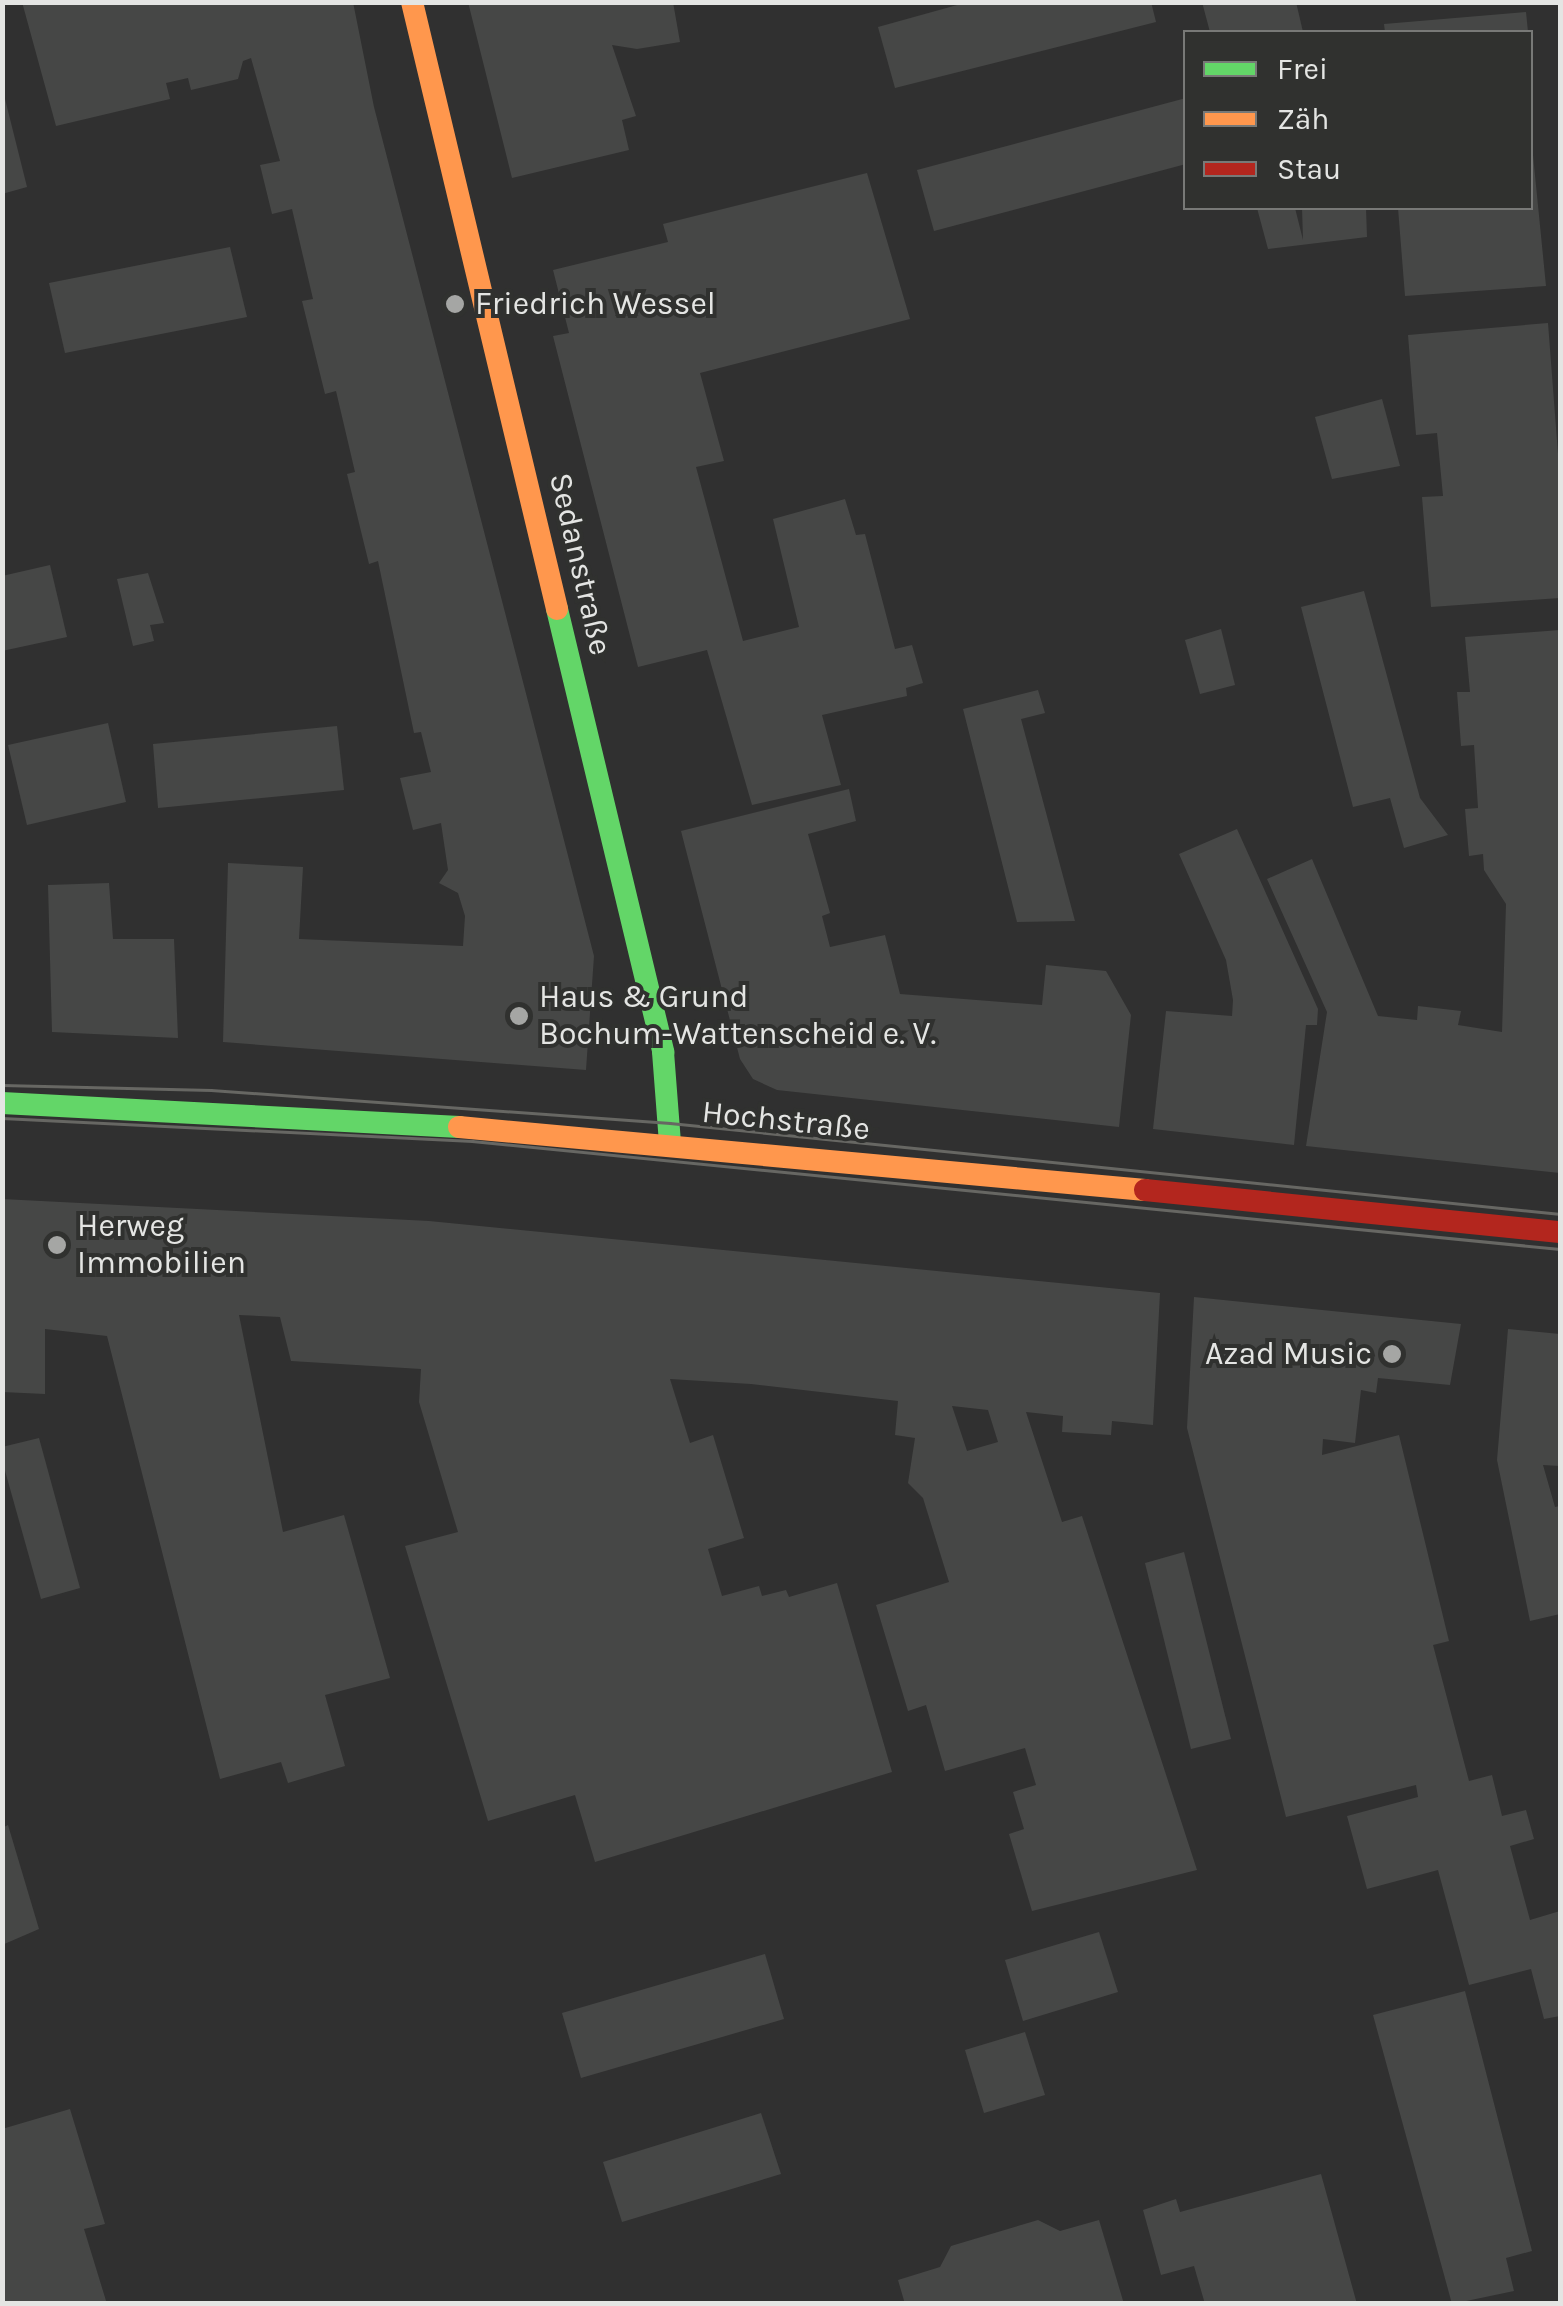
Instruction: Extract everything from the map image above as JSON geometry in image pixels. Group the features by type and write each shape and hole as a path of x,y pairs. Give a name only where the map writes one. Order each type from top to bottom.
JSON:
{"street":[{"name":"Sedanstraße","path":"412,2 663,1052 670,1142"},
{"name":"Hochstraße","path":"2,1103 340,1118 670,1142 1560,1232"}],"building":[{"path":"22,2 353,2 374,107 594,956 586,1070 223,1042 228,863 303,867 299,939 463,946 465,916 458,893 439,883 448,870 441,823 413,830 400,778 431,772 421,732 414,733 378,561 369,564 347,474 355,472 336,391 325,394 302,301 313,299 292,209 272,214 260,165 280,161 251,58 243,61 238,79 191,90 188,78 166,83 170,99 56,126"},
{"path":"468,2 673,2 680,42 637,49 612,45 636,116 622,120 629,150 512,178"},
{"path":"968,2 1151,2 1156,22 895,88 878,27"},
{"path":"1202,2 1296,2 1303,30 1209,30"},
{"path":"1526,12 1528,30 1385,30 1384,24"},
{"path":"2,87 27,187 2,194"},
{"path":"1183,99 1183,165 934,231 917,170"},
{"path":"1533,155 1546,286 1405,296 1398,210 1533,210"},
{"path":"867,173 910,319 700,373 724,461 696,467 743,641 799,627 773,519 845,499 856,535 865,534 895,649 912,645 923,683 906,688 907,696 822,715 841,785 752,805 707,650 638,667 553,336 569,333 553,270 668,242 663,224"},
{"path":"1258,210 1296,210 1303,240 1302,210 1366,210 1367,237 1268,249"},
{"path":"230,247 247,317 65,353 49,283"},
{"path":"1548,323 1560,480 1560,598 1431,607 1422,497 1443,496 1437,433 1416,435 1408,335"},
{"path":"1382,399 1400,466 1332,479 1315,417"},
{"path":"50,565 67,637 2,651 2,576"},
{"path":"148,573 164,623 150,625 154,641 133,646 117,579"},
{"path":"1364,591 1420,798 1448,835 1404,848 1390,798 1353,807 1301,607"},
{"path":"1221,629 1235,685 1200,694 1185,640"},
{"path":"1560,630 1560,1173 1306,1146 1327,1012 1267,879 1312,859 1378,1016 1417,1020 1418,1006 1461,1011 1458,1025 1502,1032 1506,904 1484,870 1483,854 1469,856 1465,809 1478,808 1474,745 1461,746 1457,692 1470,692 1465,637"},
{"path":"1038,690 1045,713 1021,719 1075,921 1017,922 963,709"},
{"path":"108,723 126,802 27,825 8,745"},
{"path":"337,726 344,790 158,808 153,744"},
{"path":"849,789 856,821 808,834 830,913 822,916 830,947 885,935 900,994 1042,1005 1046,965 1106,971 1131,1015 1119,1127 777,1090 753,1079 740,1059 681,831"},
{"path":"1237,829 1318,1009 1317,1025 1306,1025 1294,1145 1153,1129 1166,1011 1232,1016 1226,960 1179,854"},
{"path":"109,883 113,939 174,939 178,1038 52,1032 48,885"},
{"path":"2,1199 429,1221 1160,1293 1153,1425 1112,1421 1111,1435 1062,1432 1063,1416 1026,1412 1062,1522 1082,1516 1197,1870 1032,1911 1009,1834 1024,1829 1013,1792 1036,1785 1025,1748 945,1771 926,1705 908,1711 876,1605 949,1582 923,1498 908,1483 915,1438 895,1435 898,1401 670,1379 690,1443 713,1435 744,1538 708,1549 722,1596 759,1586 762,1596 786,1590 789,1597 837,1583 892,1772 595,1862 575,1795 488,1821 405,1546 458,1532 419,1402 421,1369 291,1361 280,1317 239,1315 283,1532 344,1515 390,1678 325,1695 345,1766 288,1783 281,1762 220,1779 107,1336 45,1329 45,1394 2,1392","holes":["952,1406 988,1410 998,1442 967,1451"]},
{"path":"1194,1297 1461,1324 1450,1385 1378,1378 1376,1393 1361,1390 1355,1443 1323,1439 1322,1455 1399,1435 1449,1641 1433,1645 1469,1781 1492,1775 1502,1816 1526,1810 1534,1839 1510,1846 1530,1920 1560,1911 1560,2016 1544,2019 1531,1969 1469,1985 1438,1870 1367,1889 1347,1816 1418,1797 1416,1785 1286,1817 1187,1428"},
{"path":"1508,1329 1560,1334 1560,1466 1543,1465 1555,1507 1560,1506 1560,1614 1530,1621 1497,1460"},
{"path":"39,1438 80,1588 41,1599 2,1460 2,1447"},
{"path":"1184,1552 1231,1739 1191,1749 1145,1563"},
{"path":"8,1825 39,1929 2,1945 2,1828"},
{"path":"1099,1932 1118,1992 1023,2021 1005,1960"},
{"path":"765,1954 784,2019 581,2078 562,2013"},
{"path":"1465,1991 1532,2251 1506,2258 1514,2291 1452,2304 1373,2015"},
{"path":"1025,2032 1045,2095 984,2113 965,2050"},
{"path":"70,2109 105,2224 84,2229 107,2304 2,2304 2,2129"},
{"path":"761,2113 781,2174 622,2222 603,2162"},
{"path":"1321,2174 1357,2304 1205,2304 1194,2266 1161,2275 1143,2210 1176,2199 1180,2212"},
{"path":"1038,2220 1060,2231 1099,2220 1124,2304 905,2304 898,2280 940,2267 951,2246"}],"tram line":[{"path":"2,1085 211,1090 670,1123 1560,1214"},
{"path":"2,1118 472,1141 1560,1249"}],"traffic: fast":[{"path":"557,609 663,1052 670,1142"},
{"path":"2,1103 459,1127"}],"traffic: slow":[{"path":"412,2 557,609"},
{"path":"459,1127 1145,1190"}],"traffic: jam":[{"path":"1145,1190 1560,1232"}],"place":[{"name":"Friedrich Wessel","path":"455,304"},
{"name":"Haus & Grund Bochum-Wattenscheid e. V.","path":"519,1016"},
{"name":"Herweg Immobilien","path":"57,1245"},
{"name":"Azad Music","path":"1392,1354"}]}
